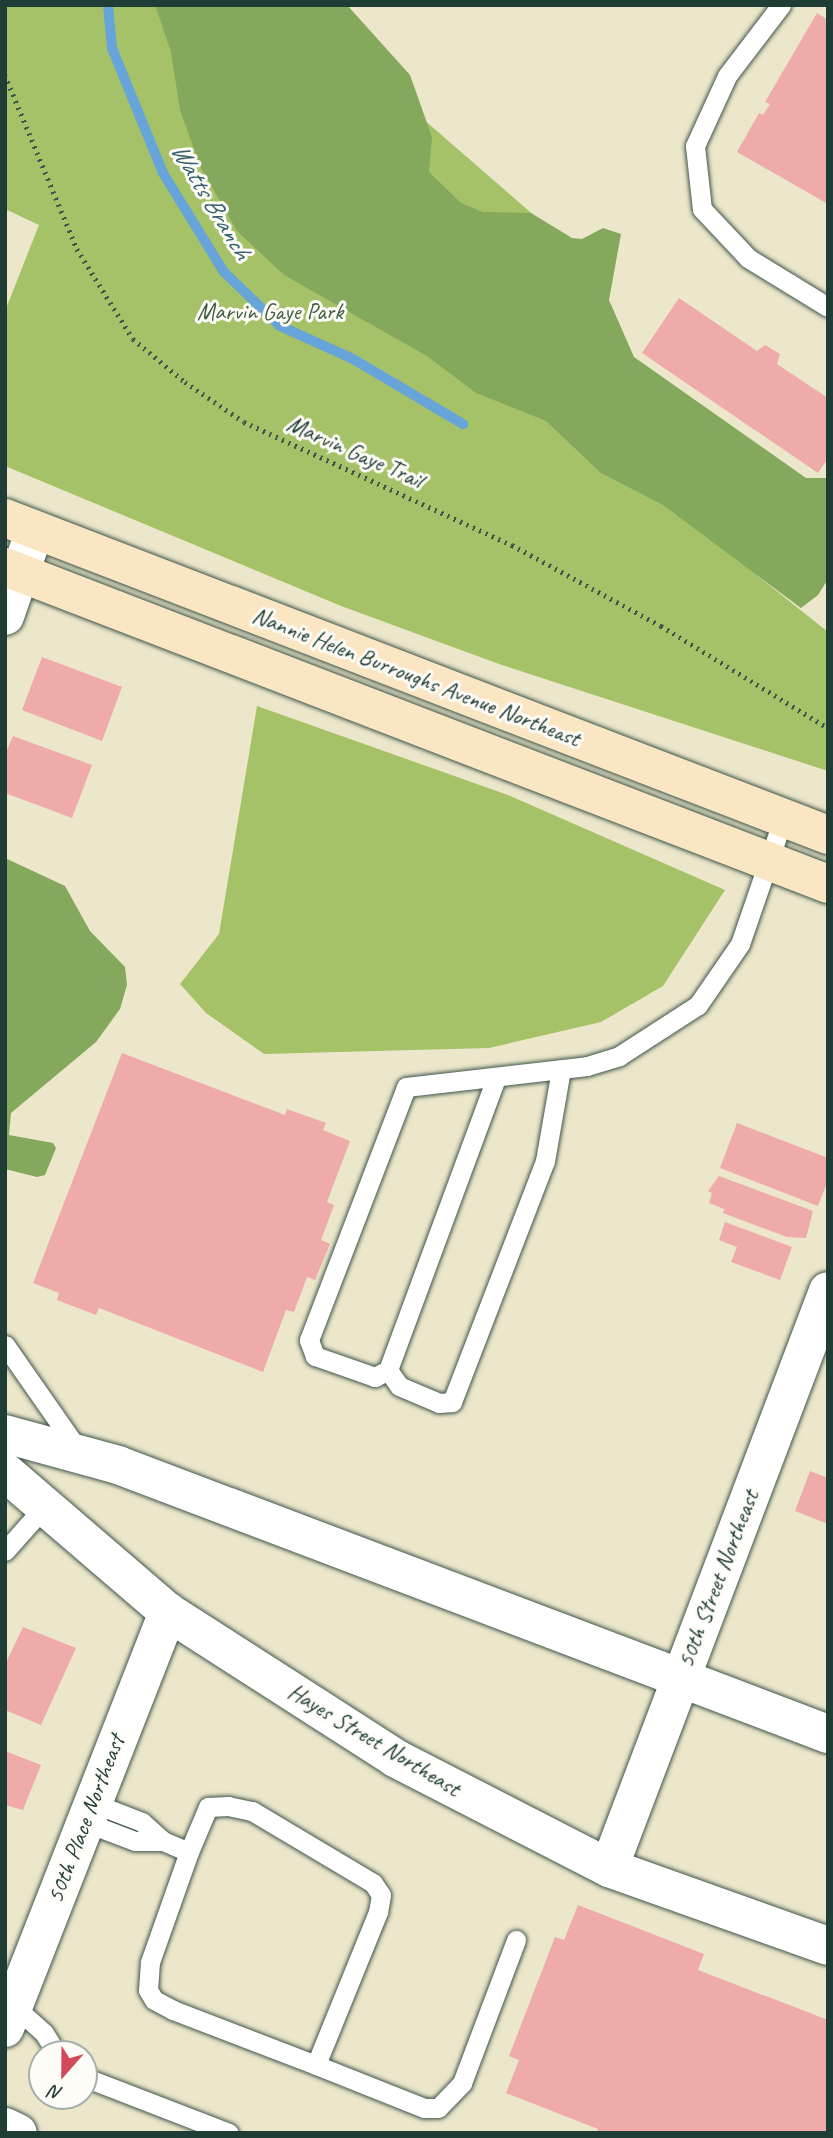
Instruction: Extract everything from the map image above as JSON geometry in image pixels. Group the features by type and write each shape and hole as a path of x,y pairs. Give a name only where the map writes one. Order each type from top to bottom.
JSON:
{"main road":[{"name":"Nannie Helen Burroughs Avenue Northeast","path":"20,524 828,835"},
{"name":"Nannie Helen Burroughs Avenue Northeast","path":"12,570 828,884"}],"street":[{"path":"5,616 20,524"},
{"name":"50th Street Northeast","path":"609,1868 828,1291"},
{"path":"5,1434 81,1455 828,1734"},
{"name":"Hayes Street Northeast","path":"5,1472 168,1612 395,1758 609,1868 828,1946"},
{"name":"50th Place Northeast","path":"9,2017 168,1612"},
{"path":"5,2127 18,2133"}],"lane":[{"path":"780,5 727,76 695,146 702,209 748,258 828,307"},
{"path":"496,1078 388,1370 375,1377 315,1356 309,1340 406,1087 561,1069 620,1056 698,1005 740,944 783,819"},
{"path":"388,1370 399,1386 439,1403 452,1402 545,1161 561,1069"},
{"path":"5,1345 81,1455"},
{"path":"5,1551 45,1506"},
{"path":"316,2064 378,1912 381,1895 373,1883 252,1811 208,1807 150,1962 148,1990 155,2000 173,2010 425,2108 438,2108 462,2083 516,1940"},
{"path":"89,1812 142,1822 163,1841 189,1852"},
{"path":"9,2017 44,2034 48,2040"},
{"path":"98,2082 229,2133"}],"path":[{"name":"Marvin Gaye Trail","path":"5,75 77,248 133,340 185,382 244,422 512,545 661,626 828,728"}],"green space":[{"name":"Marvin Gaye Park","path":"5,5 292,5 583,258 538,400 828,632 828,771 499,664 341,606 5,466 5,311 39,225 5,209"},
{"path":"155,5 347,5 410,75 432,137 429,172 461,203 483,212 531,213 572,238 582,239 603,228 621,234 609,300 634,357 806,478 828,478 828,579 818,595 801,608 663,505 601,473 546,421 476,393 427,356 284,275 237,231 200,166 180,110 171,52"},
{"path":"257,706 508,795 725,890 663,986 601,1022 489,1048 264,1054 206,1013 180,984 219,934"},
{"path":"5,858 65,886 90,931 125,967 127,985 120,1009 96,1042 11,1113 9,1135 53,1143 56,1148 45,1175 37,1177 5,1169"}],"building":[{"path":"817,13 828,20 828,204 737,152 759,113 763,115 770,104 765,102"},
{"path":"679,298 757,351 765,345 780,354 777,364 828,398 828,458 818,473 642,353"},
{"path":"42,657 122,687 102,741 22,710"},
{"path":"13,736 92,765 72,818 5,793 5,755"},
{"path":"122,1053 285,1115 287,1109 326,1123 323,1130 350,1141 327,1202 334,1205 321,1240 330,1244 315,1280 307,1277 294,1312 286,1310 263,1372 99,1308 96,1315 57,1300 59,1293 33,1283"},
{"path":"737,1123 828,1158 828,1180 818,1206 720,1168"},
{"path":"719,1176 813,1211 806,1238 787,1237 723,1213 724,1209 709,1203 712,1193 708,1191"},
{"path":"725,1222 792,1247 780,1280 731,1262 737,1247 719,1240"},
{"path":"810,1471 828,1478 828,1524 795,1511"},
{"path":"23,1627 76,1648 41,1725 5,1710 5,1665"},
{"path":"5,1751 41,1765 23,1810 5,1805"},
{"path":"578,1905 704,1954 698,1970 828,2020 828,2133 597,2133 598,2129 506,2093 519,2060 509,2056 555,1937 564,1940"}],"waterway":[{"name":"Watts Branch","path":"108,5 112,48 163,173 224,272 280,326 353,359 463,424"}]}
